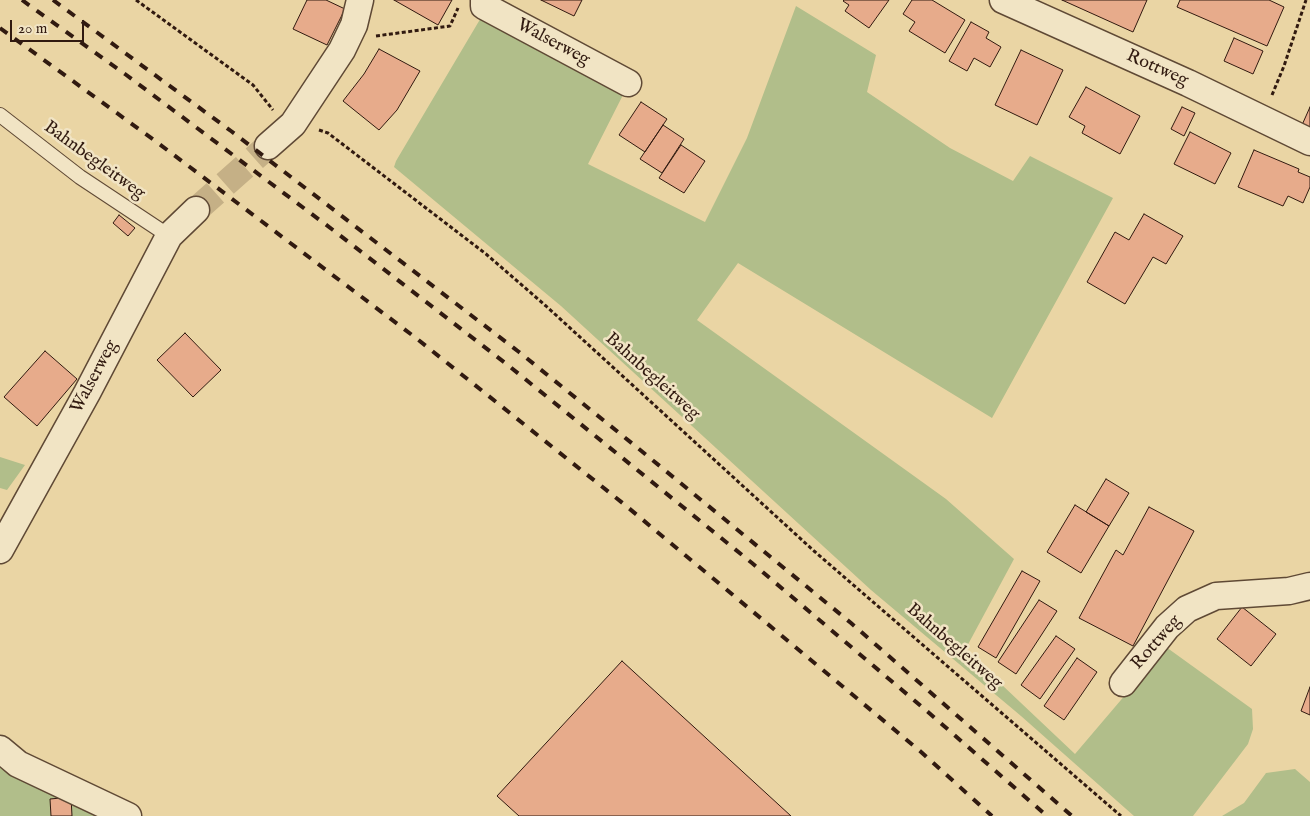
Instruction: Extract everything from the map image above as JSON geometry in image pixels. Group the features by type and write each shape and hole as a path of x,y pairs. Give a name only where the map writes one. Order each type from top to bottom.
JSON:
{"street":[{"path":"268,146 292,124 342,50 354,25 360,0"},
{"name":"Walserweg","path":"484,0 484,6 628,83"},
{"name":"Rottweg","path":"1003,0 1188,83 1310,142"},
{"name":"Walserweg","path":"0,550 87,393 169,236 196,210"},
{"name":"Rottweg","path":"1122,682 1167,627 1187,609 1216,596 1289,591 1310,586"},
{"path":"0,749 18,764 128,816"}],"lane":[{"name":"Bahnbegleitweg","path":"0,115 80,178 169,236"}],"path":[{"name":"Bahnbegleitweg","path":"136,0 253,85 274,112 292,124 328,133 486,254 546,306 814,551 1121,816"},
{"path":"354,25 373,36 450,26 462,0"},
{"path":"1262,119 1284,66 1306,0"}],"green space":[{"path":"796,6 876,55 867,92 950,148 1013,181 1030,156 1113,198 992,418 738,263 697,320 946,499 1014,559 965,650 1075,754 1166,647 1252,709 1253,729 1248,744 1193,816 1134,816 1021,716 871,590 561,306 394,167 482,16 626,89 588,164 705,222 747,138"},
{"path":"0,457 25,465 7,490 0,488"},
{"path":"0,765 109,816 0,816"},
{"path":"1295,769 1310,782 1310,816 1222,816 1244,803 1266,773"}],"building":[{"path":"307,0 326,0 345,9 327,45 293,29"},
{"path":"394,0 452,0 438,25"},
{"path":"541,0 582,0 574,16"},
{"path":"844,0 889,0 869,28 845,11 849,5"},
{"path":"912,0 932,0 965,20 945,53 909,31 915,22 903,14"},
{"path":"1062,0 1147,0 1133,32"},
{"path":"1180,0 1269,0 1284,7 1267,46 1177,7"},
{"path":"971,22 989,32 986,38 1001,47 990,67 974,58 967,71 949,61"},
{"path":"1234,38 1263,51 1253,74 1224,61"},
{"path":"379,49 420,71 397,110 379,130 343,101 364,74"},
{"path":"1021,50 1063,70 1037,125 995,105"},
{"path":"1086,87 1140,116 1120,154 1082,133 1085,126 1069,117"},
{"path":"641,102 667,119 645,152 619,135"},
{"path":"1182,107 1195,113 1184,136 1171,129"},
{"path":"1310,107 1310,128 1302,125"},
{"path":"663,125 684,139 662,173 640,159"},
{"path":"1190,132 1231,153 1215,184 1174,164"},
{"path":"681,145 705,161 684,193 659,178"},
{"path":"1254,150 1299,169 1298,172 1310,177 1310,187 1303,203 1288,196 1283,206 1238,187"},
{"path":"1144,214 1183,236 1166,264 1153,257 1125,304 1087,282 1115,232 1129,240"},
{"path":"119,215 135,228 128,236 113,223"},
{"path":"185,333 221,370 193,397 157,360"},
{"path":"45,351 77,379 37,426 4,397"},
{"path":"1106,479 1129,493 1109,526 1086,512"},
{"path":"1075,505 1109,526 1081,573 1047,552"},
{"path":"1149,507 1194,531 1133,646 1079,618 1116,550 1123,555"},
{"path":"1022,571 1040,581 996,658 978,647"},
{"path":"1039,600 1057,611 1016,674 998,662"},
{"path":"1242,607 1276,634 1251,666 1217,639"},
{"path":"1056,636 1075,649 1040,699 1021,685"},
{"path":"1077,658 1097,672 1064,720 1044,706"},
{"path":"622,661 791,816 519,816 497,796"},
{"path":"1310,687 1310,715 1301,711"},
{"path":"71,797 72,816 51,816 50,799"}],"tunnel":[{"path":"196,210 268,146"}],"railway":[{"path":"22,0 125,74 333,230 509,366 752,563 1047,816"},
{"path":"53,0 231,131 519,352 851,623 1072,816"},
{"path":"0,28 158,143 416,338 625,505 920,751 992,816"}]}
